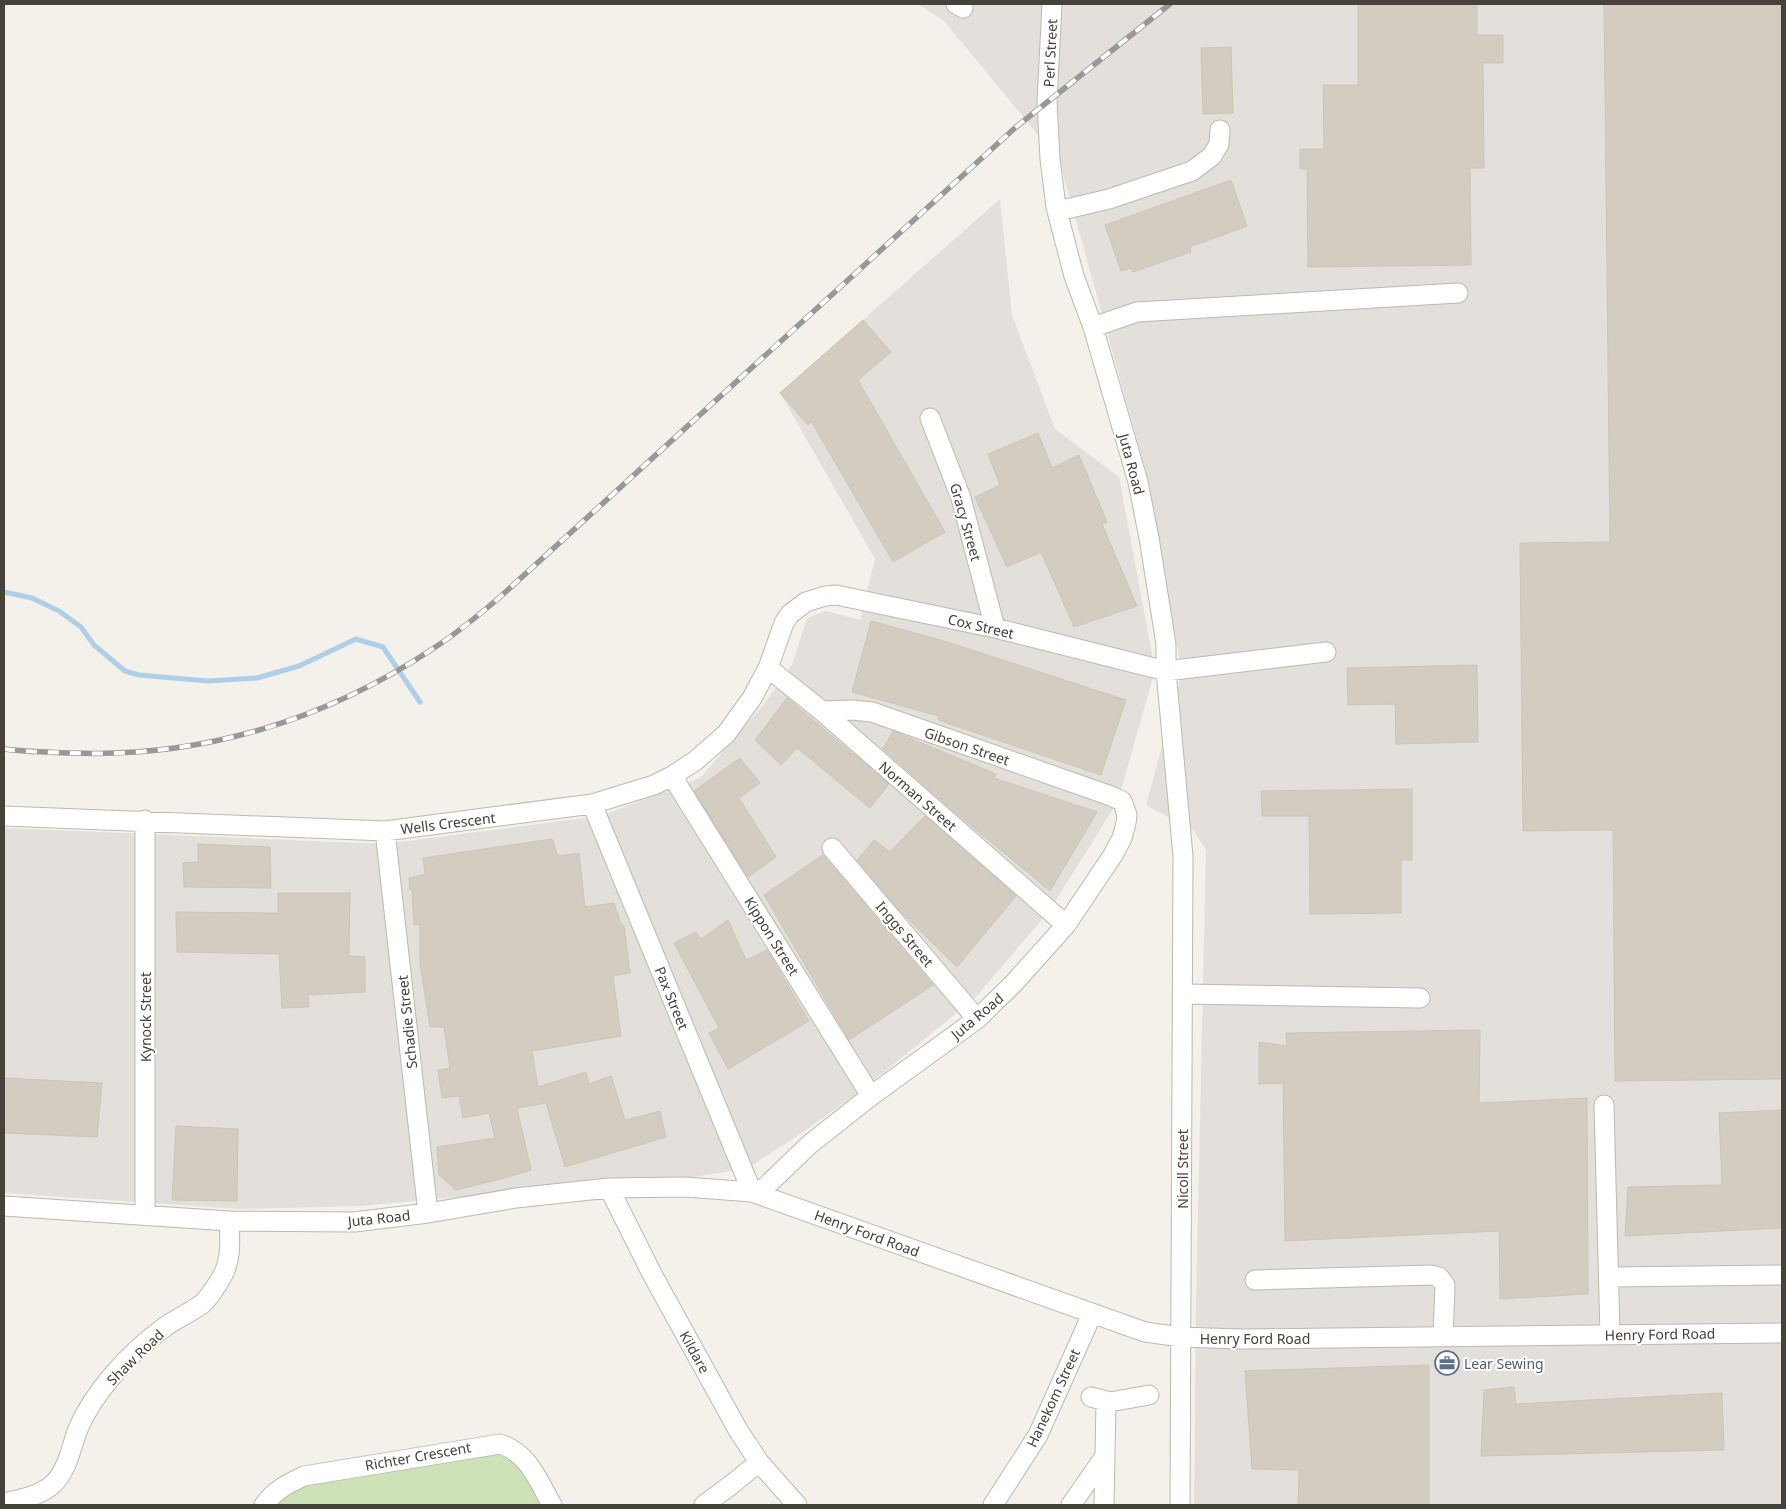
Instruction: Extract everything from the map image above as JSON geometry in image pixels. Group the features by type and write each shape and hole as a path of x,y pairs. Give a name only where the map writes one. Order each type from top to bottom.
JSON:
{"street":[{"name":"Perl Street","path":"1047,102 1052,4"},
{"name":"Juta Road","path":"1047,102 1050,159 1058,211 1074,276 1092,327 1138,482 1149,538 1166,645 1166,671 1182,833"},
{"path":"1058,211 1109,200 1192,171 1212,156 1219,144 1220,130"},
{"path":"1092,327 1137,312 1458,293"},
{"name":"Gracy Street","path":"930,418 961,498 995,628"},
{"name":"Cox Street","path":"797,608 816,598 836,595 995,628 1166,671"},
{"name":"Wells Crescent","path":"4,816 145,820 385,831 592,804 654,785 672,776 695,761 726,734 752,698 768,668 784,624 797,608"},
{"path":"1166,671 1326,652"},
{"name":"Norman Street","path":"768,668 822,711 1066,925"},
{"name":"Gibson Street","path":"822,711 852,710 872,712 1110,796"},
{"name":"Kippon Street","path":"672,776 871,1096"},
{"name":"Juta Road","path":"4,1206 229,1221 354,1222 428,1213 516,1198 610,1188 685,1187 755,1193 810,1144 871,1096 977,1019 1014,983 1066,925 1113,855 1124,830 1127,815 1125,806 1122,802 1110,796"},
{"name":"Pax Street","path":"592,804 755,1193"},
{"name":"Kynock Street","path":"144,1214 145,820"},
{"name":"Schadie Street","path":"385,831 428,1213"},
{"name":"Nicoll Street","path":"1180,1505 1184,890 1182,833"},
{"name":"Inggs Street","path":"832,848 977,1019"},
{"path":"1183,994 1420,998"},
{"path":"1604,1104 1610,1335"},
{"name":"Kildare","path":"610,1188 652,1274 738,1430 759,1462 797,1505"},
{"name":"Henry Ford Road","path":"755,1193 1145,1332 1181,1337 1240,1339 1782,1333"},
{"name":"Shaw Road","path":"4,1503 32,1496 54,1484 66,1464 79,1428 112,1375 150,1339 166,1326 202,1303 207,1297 222,1278 227,1267 231,1244 229,1221"},
{"path":"1609,1277 1782,1274"},
{"path":"1255,1280 1431,1275 1439,1277 1445,1285 1443,1337"},
{"name":"Hanekom Street","path":"993,1505 1038,1435 1092,1314"},
{"path":"1104,1505 1105,1456 1099,1400 1149,1395"},
{"name":"Richter Crescent","path":"264,1505 282,1486 304,1476 500,1444 517,1452 528,1464 552,1505"},
{"path":"1071,1505 1105,1456"},
{"path":"704,1505 759,1462"}],"shaded area":[{"path":"918,4 1782,4 1782,1505 1194,1505 1196,1301 1206,850 1194,831 1146,805 1182,673 1144,465 1059,160 944,21"},
{"path":"1000,199 1012,315 1055,429 1119,477 1155,670 1118,801 1050,910 975,998 861,1091 793,1139 746,1169 659,1182 544,1189 361,1206 239,1209 4,1193 4,828 384,844 600,816 700,778 764,704 792,665 807,618 826,611 860,620 875,559 780,393"}],"green space":[{"path":"498,1452 513,1459 520,1466 542,1505 275,1505 286,1494 308,1484"}],"building":[{"path":"1358,4 1477,4 1477,35 1503,35 1503,63 1483,63 1484,168 1470,168 1471,265 1308,267 1307,169 1300,169 1300,149 1324,149 1323,85 1358,85"},
{"path":"1604,4 1782,4 1782,1079 1615,1081 1613,830 1523,831 1520,543 1610,542"},
{"path":"1231,47 1233,113 1203,114 1201,48"},
{"path":"1231,180 1247,226 1190,247 1191,252 1133,272 1131,268 1121,271 1105,225"},
{"path":"863,320 891,352 858,380 945,532 893,562 811,421 808,425 780,393"},
{"path":"1038,433 1052,468 1079,455 1107,522 1102,524 1137,606 1074,627 1041,552 1007,567 975,497 1000,485 988,454"},
{"path":"871,621 944,641 1126,700 1101,775 938,720 939,716 852,692"},
{"path":"1477,665 1478,742 1396,744 1395,704 1348,705 1347,668"},
{"path":"787,698 889,784 870,808 797,748 781,765 755,740"},
{"path":"893,731 996,774 994,778 1097,812 1050,891 952,810 883,749"},
{"path":"740,758 760,783 739,798 776,857 748,877 694,791"},
{"path":"1412,789 1412,860 1401,860 1401,913 1310,914 1309,816 1262,816 1261,791"},
{"path":"925,816 1016,896 957,967 898,909 857,860 874,840 890,852"},
{"path":"552,839 558,856 579,853 585,907 614,903 621,925 624,925 630,973 613,976 621,1036 532,1051 538,1087 586,1072 589,1084 611,1076 625,1120 660,1111 666,1137 565,1167 546,1103 517,1108 531,1170 456,1190 439,1175 437,1147 495,1138 489,1113 463,1118 459,1096 442,1098 438,1070 450,1068 444,1027 430,1027 420,964 420,924 414,925 412,890 410,890 409,878 425,874 423,858"},
{"path":"198,844 270,847 271,888 184,887 183,863 198,862"},
{"path":"823,855 933,985 849,1040 764,895"},
{"path":"278,893 350,893 349,956 365,957 365,992 308,995 309,1007 282,1008 279,954 177,952 176,912 278,913"},
{"path":"728,920 746,960 767,950 809,1021 728,1069 709,1033 719,1028 674,943 696,932 701,939"},
{"path":"1480,1030 1479,1103 1587,1098 1588,1294 1500,1299 1499,1231 1285,1241 1283,1083 1259,1084 1259,1042 1287,1046 1286,1033"},
{"path":"4,1078 102,1083 97,1137 4,1133"},
{"path":"1782,1110 1782,1228 1625,1236 1628,1187 1722,1185 1719,1113"},
{"path":"176,1126 238,1129 237,1201 172,1200"},
{"path":"1429,1365 1429,1505 1298,1505 1299,1470 1252,1469 1245,1371"},
{"path":"1514,1387 1516,1404 1722,1393 1724,1450 1481,1456 1484,1390"}],"waterway":[{"path":"4,592 32,598 59,611 81,627 94,645 125,671 139,675 208,681 257,678 299,666 356,639 383,647 420,702"}],"railway":[{"path":"4,749 72,753 120,753 168,749 215,741 261,729 306,714 350,695 393,673 434,648 468,624 500,597 1016,127 1170,4"}],"place":[{"name":"Lear Sewing","path":"1447,1363"}]}
